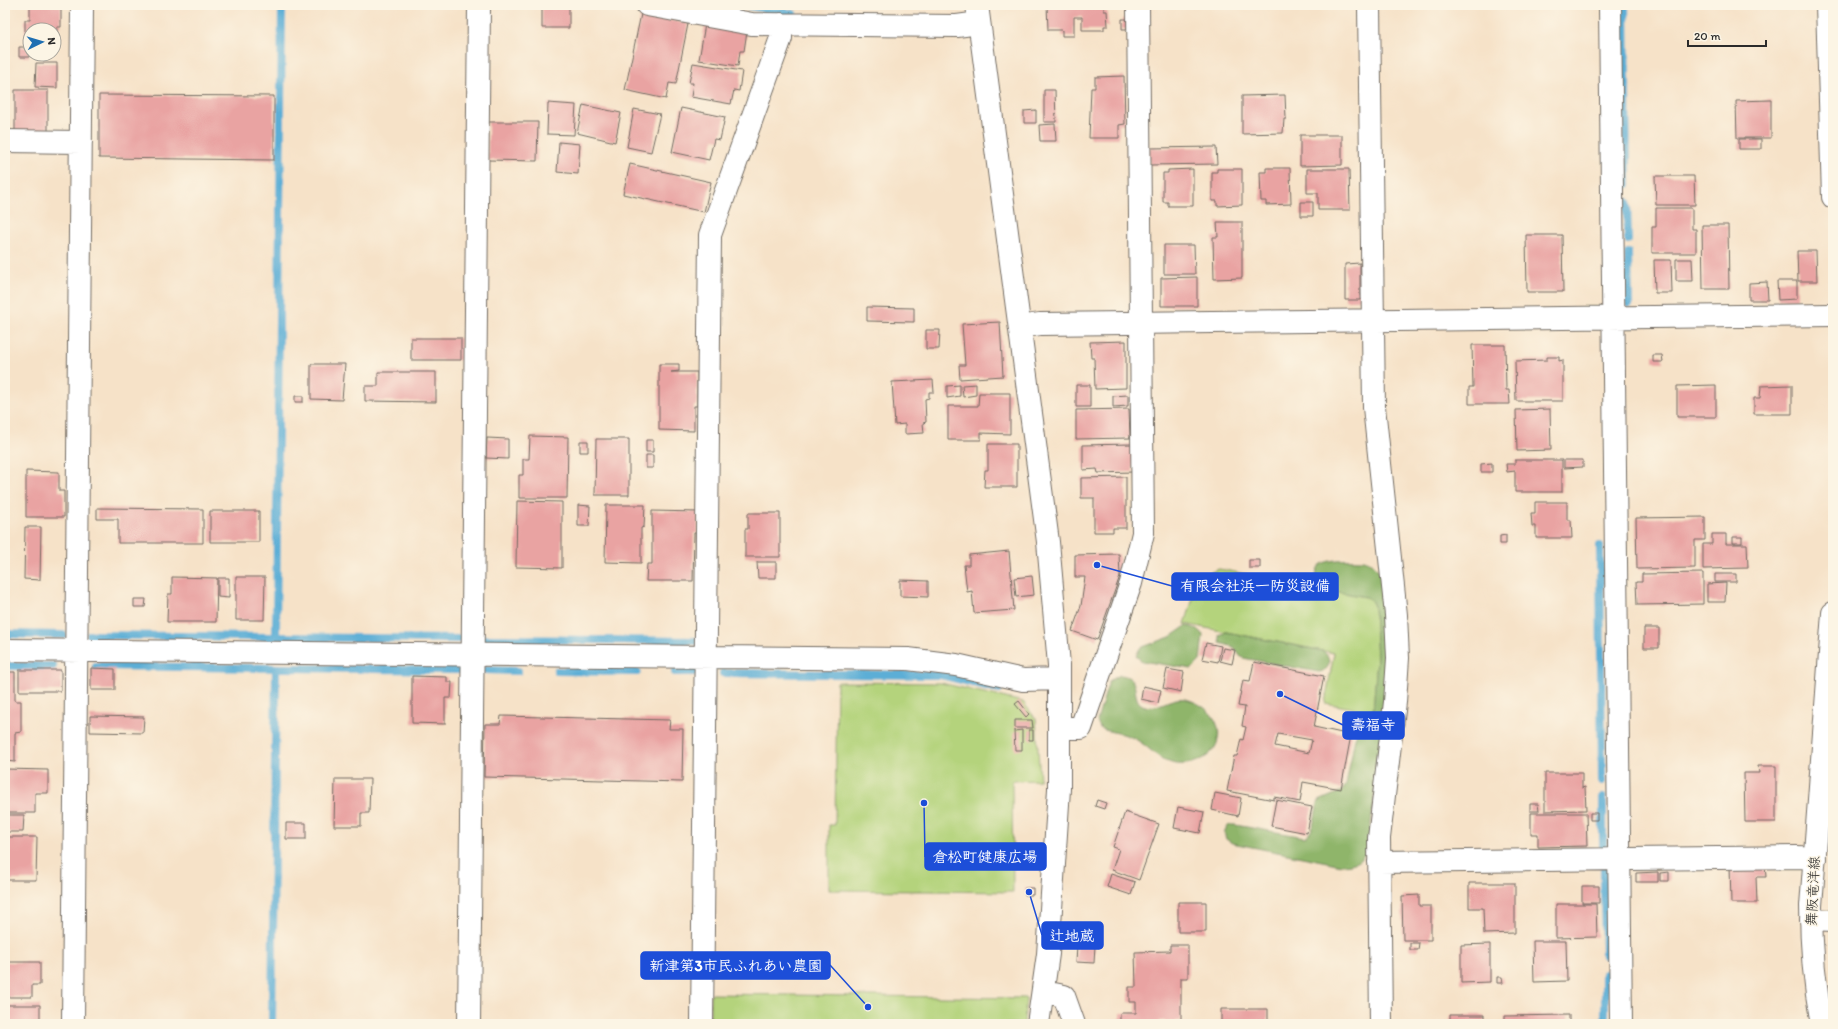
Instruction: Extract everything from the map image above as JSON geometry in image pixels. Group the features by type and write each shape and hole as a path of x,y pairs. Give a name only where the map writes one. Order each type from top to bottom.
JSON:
{"street":[{"path":"73,1024 82,5"},
{"path":"469,1024 479,5"},
{"path":"647,5 752,24 957,26 978,14 1048,542 1055,603 1060,679 1059,789 1050,931 1044,992 1038,1024"},
{"path":"1060,728 1081,728 1139,559 1144,533 1138,5"},
{"path":"1369,5 1374,407 1396,615 1398,658 1395,702 1379,838 1381,1024"},
{"path":"1610,5 1621,1024"},
{"path":"1827,5 1833,197"},
{"path":"702,1024 710,235 781,38 781,24"},
{"path":"5,141 81,142"},
{"path":"1020,327 1040,324 1833,315"},
{"name":"舞阪竜洋線","path":"1822,1024 1815,992 1811,949 1811,920 1833,613"},
{"path":"5,650 706,657 932,661 1023,680 1060,679"},
{"path":"1379,862 1815,858"},
{"path":"1811,920 1833,921"},
{"path":"1044,992 1064,996 1074,1024"}],"green space":[{"path":"1339,560 1364,560 1375,566 1382,578 1389,658 1386,701 1368,847 1364,856 1355,863 1342,865 1232,843 1226,839 1224,832 1229,825 1305,837 1309,834 1313,826 1319,801 1342,791 1346,785 1355,738 1359,728 1367,722 1373,712 1377,658 1374,606 1371,600 1366,597 1328,590 1320,586 1316,576 1318,568 1321,564 1326,562"},
{"path":"1219,569 1366,597 1371,600 1374,606 1377,658 1373,712 1325,703 1334,653 1185,624 1200,576"},
{"path":"1186,626 1196,629 1203,635 1200,661 1192,669 1142,661 1136,656 1140,648 1170,637"},
{"path":"1226,632 1323,651 1328,657 1329,663 1326,669 1319,672 1243,658 1234,647 1220,643 1219,635"},
{"path":"1120,675 1132,680 1137,699 1145,706 1156,706 1172,700 1183,699 1202,706 1217,724 1219,735 1216,745 1210,753 1200,760 1186,764 1177,764 1163,759 1145,745 1131,737 1100,728 1097,721 1109,681"},
{"path":"837,682 941,683 1023,702 1036,719 1040,780 1012,781 1013,892 829,890 829,825 835,825"},
{"path":"710,994 1026,998 1024,1024 710,1024"}],"building":[{"path":"30,5 61,5 61,22 25,22 25,20 30,20"},
{"path":"542,5 569,5 569,28 542,28"},
{"path":"696,5 730,5 728,15"},
{"path":"1047,5 1104,5 1104,11 1107,11 1108,26 1104,26 1104,30 1082,30 1082,17 1074,17 1074,36 1062,36 1062,30 1048,30"},
{"path":"641,14 688,24 676,84 669,83 666,99 625,90"},
{"path":"1122,19 1127,19 1127,29 1122,29"},
{"path":"705,24 747,31 744,51 740,51 738,66 699,60"},
{"path":"19,47 22,47 22,57 19,57"},
{"path":"36,63 57,63 57,88 35,87"},
{"path":"693,63 742,71 739,91 734,90 731,104 691,97 693,83 689,83"},
{"path":"1124,76 1125,124 1119,125 1119,138 1089,138 1091,88 1095,88 1095,77"},
{"path":"15,90 48,90 48,135 15,134"},
{"path":"1044,90 1055,90 1056,122 1044,122"},
{"path":"99,95 274,96 274,160 99,158"},
{"path":"1285,95 1286,119 1284,119 1283,133 1242,134 1242,96"},
{"path":"1771,100 1771,138 1737,138 1736,101"},
{"path":"548,103 576,105 574,135 547,134"},
{"path":"583,105 621,113 615,142 577,133"},
{"path":"681,108 725,117 720,140 714,139 709,160 672,152"},
{"path":"634,109 660,114 651,152 627,147"},
{"path":"1036,110 1036,123 1024,123 1024,111"},
{"path":"488,122 538,122 537,161 488,160"},
{"path":"1055,124 1056,141 1040,141 1039,125"},
{"path":"1300,135 1342,135 1342,165 1300,166"},
{"path":"1739,139 1761,139 1761,149 1739,149"},
{"path":"559,142 580,144 578,174 557,172"},
{"path":"1216,147 1217,164 1149,165 1149,148"},
{"path":"630,164 711,182 704,212 623,194"},
{"path":"1266,168 1290,168 1291,204 1266,205 1266,201 1261,201 1260,172 1266,172"},
{"path":"1193,169 1193,206 1168,206 1168,202 1163,202 1163,173 1168,173 1168,170"},
{"path":"1217,169 1242,169 1242,205 1217,206 1217,201 1212,201 1212,172 1217,172"},
{"path":"1307,169 1349,169 1350,210 1318,210 1318,193 1307,193"},
{"path":"1655,176 1694,176 1695,205 1656,205"},
{"path":"1301,202 1313,202 1313,216 1301,216"},
{"path":"1656,208 1692,208 1692,229 1696,229 1696,253 1652,253 1652,227 1656,227"},
{"path":"1217,222 1242,222 1242,278 1214,279 1213,237 1218,237"},
{"path":"1702,225 1728,225 1729,289 1703,289"},
{"path":"1526,235 1562,235 1563,292 1527,292"},
{"path":"1164,245 1194,245 1195,274 1164,274"},
{"path":"1797,251 1816,251 1817,281 1798,281"},
{"path":"1676,259 1692,259 1693,281 1676,281"},
{"path":"1654,260 1671,260 1672,293 1655,293"},
{"path":"1360,263 1360,300 1345,300 1345,264"},
{"path":"1197,277 1197,306 1161,306 1161,278"},
{"path":"1777,281 1797,281 1797,299 1778,300"},
{"path":"1767,282 1768,300 1749,300 1749,283"},
{"path":"867,307 914,308 914,322 867,321"},
{"path":"1000,322 1003,376 960,379 959,365 965,365 962,324"},
{"path":"926,330 940,330 939,349 926,349"},
{"path":"411,338 461,338 461,360 411,360"},
{"path":"1126,341 1126,388 1095,389 1094,358 1091,358 1090,342"},
{"path":"1472,345 1505,345 1506,390 1509,390 1510,404 1469,404 1469,387 1473,387"},
{"path":"1653,355 1662,355 1663,362 1653,362"},
{"path":"1547,357 1559,357 1559,361 1563,360 1563,401 1516,401 1515,361 1547,360"},
{"path":"311,364 345,364 342,400 311,399"},
{"path":"659,364 679,364 679,371 671,372 697,372 697,406 694,406 694,431 659,430"},
{"path":"378,372 436,372 436,402 365,401 365,386 378,386"},
{"path":"933,380 934,392 929,392 929,398 925,399 926,422 923,423 924,433 905,434 905,424 895,425 892,382"},
{"path":"976,384 976,395 963,397 962,385"},
{"path":"960,385 960,396 947,398 947,386"},
{"path":"1076,385 1090,385 1090,407 1076,407"},
{"path":"1716,385 1716,417 1677,417 1677,386"},
{"path":"1792,385 1792,414 1754,414 1754,398 1760,398 1761,386"},
{"path":"979,393 1010,393 1010,434 981,433 981,440 948,440 948,406 978,406"},
{"path":"1128,395 1128,406 1113,407 1113,396"},
{"path":"295,396 303,396 303,402 295,402"},
{"path":"1129,409 1130,438 1076,439 1076,410"},
{"path":"1550,409 1551,450 1517,451 1516,410"},
{"path":"530,436 568,437 567,498 519,498 519,475 523,475 523,459 529,459"},
{"path":"487,438 508,439 508,459 486,458"},
{"path":"596,439 629,439 629,495 595,495"},
{"path":"646,440 653,440 653,452 646,452"},
{"path":"580,441 588,441 588,452 580,452"},
{"path":"988,444 1017,444 1017,487 984,487 985,470 988,470"},
{"path":"1132,444 1133,472 1098,473 1097,469 1083,470 1083,445"},
{"path":"646,455 653,455 653,468 646,468"},
{"path":"1515,460 1562,460 1562,492 1515,492 1515,471 1507,472 1506,464 1515,464"},
{"path":"1564,460 1583,460 1583,467 1564,468"},
{"path":"1492,463 1492,472 1481,472 1481,464"},
{"path":"26,471 59,472 59,491 64,491 64,517 26,517"},
{"path":"1126,477 1126,528 1113,528 1113,532 1094,532 1094,498 1081,498 1081,478"},
{"path":"517,501 562,502 562,568 516,567"},
{"path":"1535,502 1567,502 1567,520 1571,520 1572,538 1536,538 1536,526 1532,526 1531,513 1535,513"},
{"path":"578,505 590,506 589,526 578,526"},
{"path":"606,505 645,505 644,527 641,528 641,563 605,562"},
{"path":"97,508 203,509 203,543 118,543 118,519 97,519"},
{"path":"210,511 259,511 259,542 210,542"},
{"path":"652,511 698,512 698,533 694,533 693,581 646,581 647,564 652,564"},
{"path":"748,513 780,513 780,557 745,557 745,529 748,529"},
{"path":"1705,517 1705,540 1695,540 1695,568 1637,569 1636,518"},
{"path":"25,527 41,527 40,580 24,579"},
{"path":"1712,534 1726,534 1726,544 1747,544 1748,568 1703,569 1703,544 1712,544"},
{"path":"1506,535 1506,544 1500,544 1500,536"},
{"path":"1733,537 1742,537 1742,543 1733,543"},
{"path":"1009,551 1014,610 974,613 972,591 967,592 964,565 969,565 969,555"},
{"path":"1119,554 1120,576 1097,640 1072,631 1081,606 1085,577 1075,577 1075,555"},
{"path":"1249,560 1260,560 1260,568 1249,568"},
{"path":"757,562 776,562 776,578 758,578"},
{"path":"1703,573 1703,604 1637,605 1636,582 1642,582 1642,574"},
{"path":"1715,574 1736,574 1736,582 1715,582"},
{"path":"1032,576 1034,595 1016,597 1014,578"},
{"path":"172,577 217,578 216,622 167,622 168,594 172,594"},
{"path":"236,577 265,577 264,620 236,620"},
{"path":"218,578 229,578 229,598 218,597"},
{"path":"900,580 928,581 928,597 900,596"},
{"path":"1726,583 1725,602 1707,602 1707,584"},
{"path":"134,599 146,599 145,607 134,607"},
{"path":"1644,628 1659,628 1659,648 1644,648"},
{"path":"1206,643 1221,646 1218,662 1202,659"},
{"path":"1223,648 1235,650 1232,664 1220,661"},
{"path":"1254,662 1324,676 1314,727 1351,735 1341,789 1303,782 1300,802 1274,797 1274,800 1227,791 1234,756 1237,756 1241,739 1243,740 1246,727 1242,726 1245,707 1238,706 1243,680 1250,681","holes":["1278,734 1312,740 1309,753 1275,746"]},
{"path":"91,668 115,669 115,690 91,690"},
{"path":"1167,669 1184,672 1181,692 1163,688"},
{"path":"19,670 61,670 61,691 19,691"},
{"path":"5,672 15,672 15,701 21,701 21,732 15,733 15,762 5,761"},
{"path":"412,676 447,677 447,682 452,682 451,698 445,698 445,724 412,723"},
{"path":"1143,686 1161,690 1158,703 1141,699"},
{"path":"1019,701 1029,714 1026,717 1015,704"},
{"path":"90,716 144,717 143,733 90,732"},
{"path":"501,716 670,720 669,729 683,729 682,782 484,777 485,724 500,724"},
{"path":"1015,720 1032,720 1033,728 1015,728"},
{"path":"1022,730 1022,750 1015,750 1014,731"},
{"path":"1029,730 1033,730 1033,740 1029,740"},
{"path":"1758,766 1776,766 1776,822 1745,822 1744,773 1759,773"},
{"path":"5,769 48,770 48,793 35,793 35,813 5,813"},
{"path":"1545,773 1582,773 1582,788 1585,787 1586,810 1545,811"},
{"path":"335,779 370,779 369,813 361,813 361,826 334,826"},
{"path":"1215,793 1241,798 1238,816 1212,810"},
{"path":"1097,800 1106,803 1104,809 1095,806"},
{"path":"1276,800 1312,807 1307,833 1271,826"},
{"path":"1530,804 1538,804 1539,811 1530,811"},
{"path":"1178,807 1204,812 1200,833 1174,828"},
{"path":"1125,812 1159,824 1139,880 1112,870 1119,849 1113,847"},
{"path":"1531,813 1586,813 1587,846 1538,847 1538,834 1531,834"},
{"path":"1590,813 1597,813 1597,820 1590,820"},
{"path":"5,815 24,815 23,832 5,832"},
{"path":"286,823 306,823 306,839 286,839"},
{"path":"5,837 37,837 36,880 5,880"},
{"path":"1730,865 1765,865 1766,877 1756,877 1757,903 1731,903"},
{"path":"1658,872 1658,882 1636,882 1636,873"},
{"path":"1669,872 1669,881 1660,881 1660,873"},
{"path":"1111,874 1135,882 1131,895 1107,887"},
{"path":"1469,883 1515,883 1515,933 1484,934 1483,908 1469,908"},
{"path":"1582,886 1599,886 1599,903 1582,903"},
{"path":"1025,888 1033,888 1033,895 1025,895"},
{"path":"1419,895 1419,906 1431,906 1431,940 1403,940 1402,896"},
{"path":"1178,902 1206,902 1206,932 1178,932"},
{"path":"1556,904 1596,904 1597,937 1556,938"},
{"path":"1078,927 1096,928 1094,963 1076,962"},
{"path":"1533,941 1566,941 1567,981 1534,982"},
{"path":"1410,943 1419,943 1418,950 1410,950"},
{"path":"1490,944 1490,982 1461,983 1461,945"},
{"path":"1170,945 1188,945 1188,978 1181,978 1181,1021 1160,1021 1160,1024 1120,1024 1120,1013 1136,1013 1136,1002 1129,1002 1129,987 1136,987 1135,952 1170,951"},
{"path":"5,962 40,962 40,985 32,985 32,997 6,997"},
{"path":"1497,977 1502,977 1503,983 1497,983"},
{"path":"5,1005 40,1005 40,1024 5,1024"},
{"path":"1221,1009 1268,1009 1268,1024 1221,1024"},
{"path":"1450,1015 1484,1015 1484,1024 1450,1024"},
{"path":"1569,1015 1569,1024 1505,1024 1505,1016"}],"waterway":[{"path":"276,637 282,5"},
{"path":"744,5 793,14 793,19"},
{"path":"1625,5 1627,184"},
{"path":"1627,202 1628,240"},
{"path":"1628,253 1629,304"},
{"path":"1600,546 1602,781"},
{"path":"5,634 63,635"},
{"path":"90,635 460,639"},
{"path":"486,639 698,641"},
{"path":"5,666 53,666"},
{"path":"96,666 459,670"},
{"path":"272,1024 276,668"},
{"path":"486,670 518,671"},
{"path":"557,671 637,672"},
{"path":"675,672 694,672"},
{"path":"723,673 941,675 999,689"},
{"path":"1603,798 1603,850"},
{"path":"1604,869 1605,955"},
{"path":"1605,973 1605,1024"}],"place":[{"name":"有限会社浜一防災設備","path":"1097,565"},
{"name":"壽福寺","path":"1280,694"},
{"name":"倉松町健康広場","path":"924,803"},
{"name":"辻地蔵","path":"1029,892"},
{"name":"新津第3市民ふれあい農園","path":"868,1007"}]}
